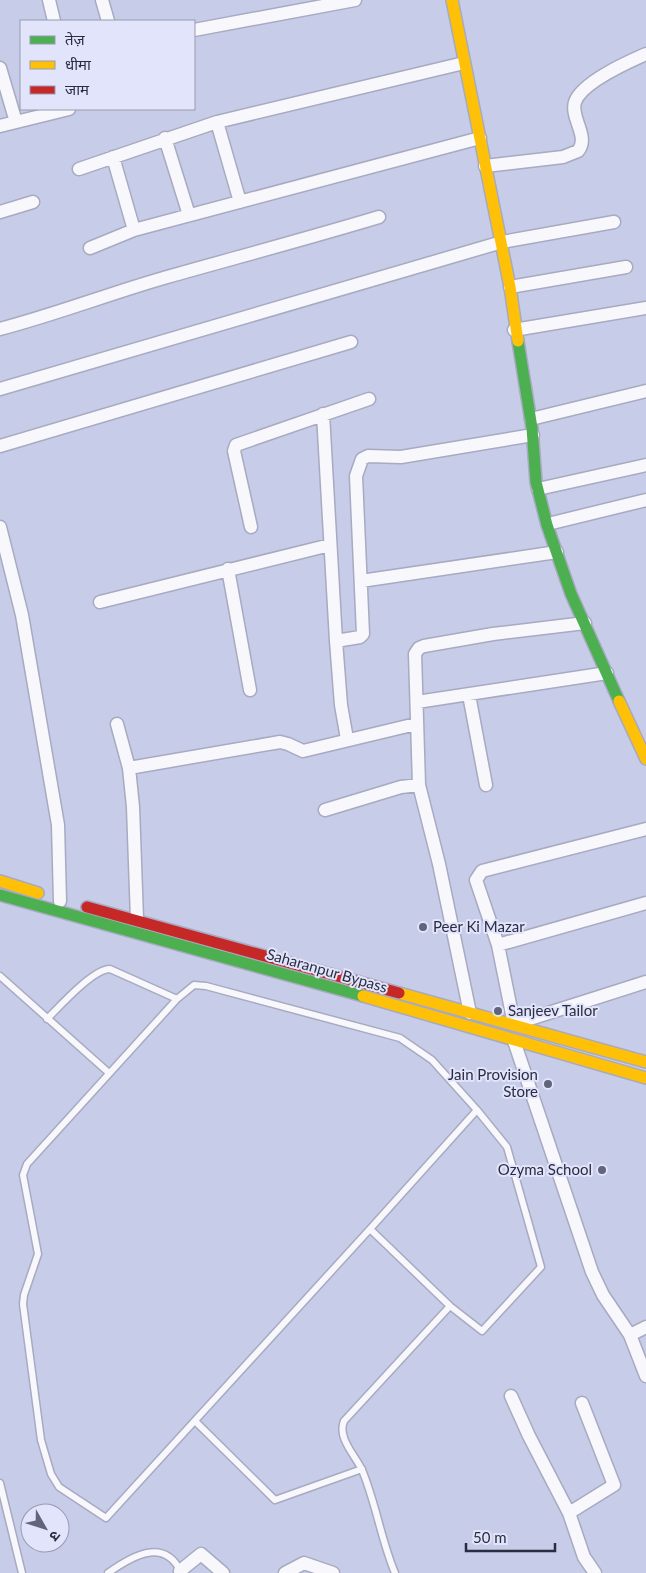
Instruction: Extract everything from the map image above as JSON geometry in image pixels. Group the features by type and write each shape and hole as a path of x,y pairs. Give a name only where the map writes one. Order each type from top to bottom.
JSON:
{"main road":[{"path":"452,0 510,287 514,330 531,419 538,489 557,552 585,623 646,759"},
{"path":"0,881 60,901 137,919 646,1062"},
{"name":"Saharanpur Bypass","path":"0,895 463,1024 514,1041 646,1078"}],"street":[{"path":"48,0 54,20"},
{"path":"102,0 108,20"},
{"path":"195,30 356,0"},
{"path":"485,166 563,157 578,151 582,142 574,107 578,97 589,85 646,54"},
{"path":"79,169 165,138 217,122 464,63"},
{"path":"0,68 16,122"},
{"path":"0,126 65,110"},
{"path":"217,122 240,202"},
{"path":"165,138 189,216"},
{"path":"90,248 134,230 480,138"},
{"path":"113,157 134,230"},
{"path":"0,212 32,202"},
{"path":"0,329 50,316 166,277 225,263 379,217"},
{"path":"0,389 502,242 614,222"},
{"path":"510,287 626,267"},
{"path":"514,330 646,308"},
{"path":"0,446 351,342"},
{"path":"531,419 646,391"},
{"path":"251,527 235,447 243,442 369,399"},
{"path":"323,414 336,641 341,705 348,739"},
{"path":"336,641 362,636 356,476 362,459 368,456 401,457 533,435"},
{"path":"538,489 646,465"},
{"path":"548,524 646,500"},
{"path":"0,527 3,552 22,615 58,825 60,901"},
{"path":"100,602 330,545"},
{"path":"361,581 557,552"},
{"path":"228,569 250,690"},
{"path":"470,1013 439,864 419,785 416,724 418,702 415,654 419,648 493,634 585,623"},
{"path":"418,702 607,673"},
{"path":"469,695 486,785"},
{"path":"117,724 129,768 133,808 137,919"},
{"path":"129,768 280,742 303,751 416,724"},
{"path":"325,810 401,787 419,785"},
{"path":"646,828 478,874 476,880 498,945 514,1024 646,982"},
{"path":"498,945 646,903"},
{"path":"514,1041 592,1272 603,1295 630,1335 646,1376"},
{"path":"630,1335 646,1327"},
{"path":"511,1396 529,1436 569,1513 584,1557 594,1573"},
{"path":"569,1513 612,1488 614,1483 582,1402"},
{"path":"181,1572 201,1554 224,1573"},
{"path":"285,1573 304,1563 333,1573"}],"lane":[{"path":"47,1019 93,976 104,969 110,969 177,999"},
{"path":"0,976 109,1072"},
{"path":"370,1229 450,1306 482,1331 541,1267 507,1147 477,1110 432,1060 400,1038 198,984 194,985 177,999 33,1156 23,1175 38,1247 37,1261 24,1295 23,1304 41,1440 51,1474 59,1486 106,1518 196,1422 477,1110"},
{"path":"394,1573 362,1469 342,1433 344,1421 450,1306"},
{"path":"196,1422 275,1500 362,1469"},
{"path":"0,1483 22,1573"},
{"path":"108,1573 130,1557 160,1552 175,1560 181,1572"}],"traffic: fast":[{"path":"518,341 532,428 536,482 547,525 571,594 619,701"},
{"path":"0,895 363,996"}],"traffic: slow":[{"path":"452,0 510,287 518,341"},
{"path":"619,701 646,759"},
{"path":"0,881 38,893"},
{"path":"399,993 646,1062"},
{"path":"363,996 646,1078"}],"traffic: jam":[{"path":"87,907 399,993"}],"place":[{"name":"Peer Ki Mazar","path":"423,927"},
{"name":"Sanjeev Tailor","path":"498,1011"},
{"name":"Jain Provision Store","path":"548,1084"},
{"name":"Ozyma School","path":"602,1170"}]}
